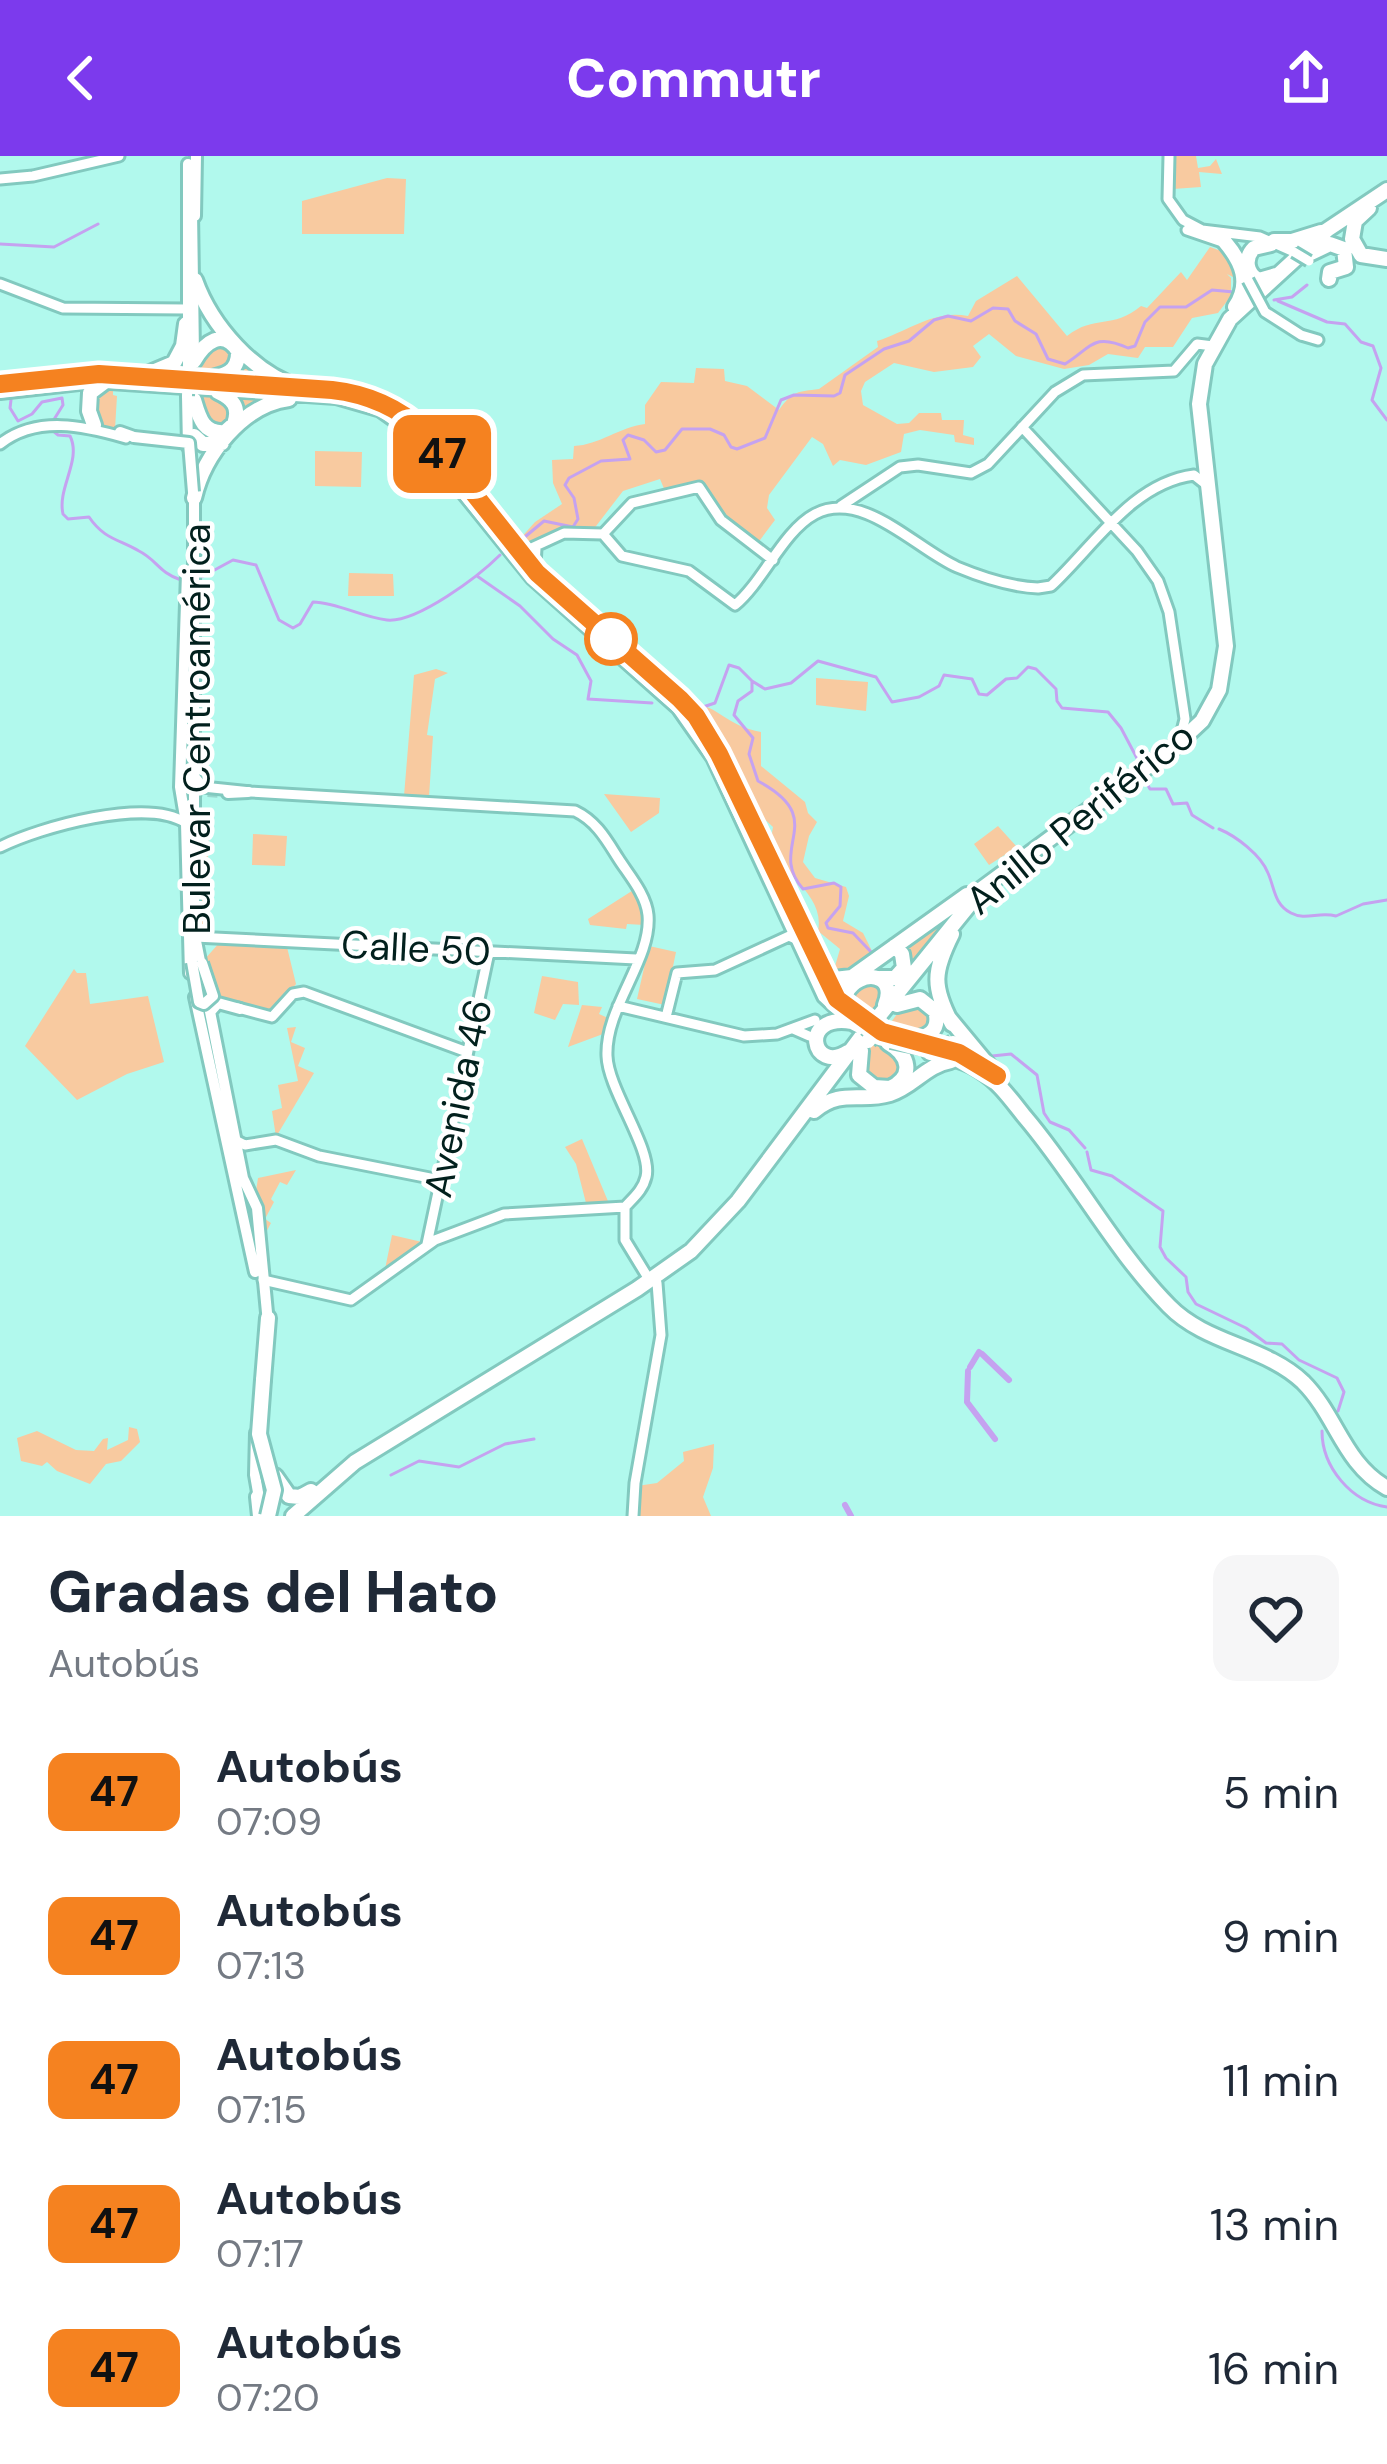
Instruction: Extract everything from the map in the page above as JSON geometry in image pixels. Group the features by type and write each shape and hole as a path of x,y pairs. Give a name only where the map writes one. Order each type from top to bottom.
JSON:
{"highway":[{"name":"Anillo Periférico","path":"302,1516 351,1472 652,1286 716,1236 815,1104 989,891 1185,748 1220,704 1233,651 1206,385 1227,333 1304,256 1387,195"},
{"name":"Anillo Periférico","path":"873,1033 960,912 1011,865 1173,748 1202,721 1219,690 1226,646 1200,384 1214,343 1238,310 1331,227 1387,195"},
{"path":"1370,208 1355,221 1351,234 1356,250 1366,263 1387,259"},
{"path":"1280,273 1259,280 1250,272 1250,251 1331,227"},
{"path":"1214,343 1243,290 1239,259 1224,239"},
{"path":"1304,256 1330,244 1344,249 1346,267 1330,276"},
{"path":"195,280 207,309 261,369 301,388"},
{"path":"142,376 174,363 183,346 186,316"},
{"path":"0,387 84,374 142,376 322,395 372,405 412,429 532,577 693,723 714,757 825,996 828,1012 810,1022"},
{"path":"94,425 90,393 107,380"},
{"path":"0,387 107,380 301,388 368,397 411,419 548,584 696,716 719,754 837,999 873,1033 940,1050 953,1043 949,1018"},
{"path":"194,495 208,457 238,427 273,402 322,395"},
{"path":"190,441 209,446 221,442"},
{"path":"823,972 839,980 852,977 1011,865"},
{"path":"873,1033 921,1040 934,1030 937,1015 932,996 938,963 952,934"},
{"path":"895,946 904,968 895,978 865,976 848,986 847,1002 873,1033 967,1056 989,1073"},
{"path":"873,1033 890,991 880,978"},
{"path":"825,996 873,1033 964,1060 989,1073"},
{"path":"811,1044 827,1066 912,998 932,996"},
{"path":"932,996 989,1073 1056,1148 1174,1306 1296,1371 1319,1396 1359,1460 1387,1485"},
{"path":"811,1044 822,1073 815,1104"},
{"path":"815,1104 838,1096 887,1095 934,1065 964,1060"},
{"name":"Anillo Periférico","path":"292,1516 326,1483 652,1286"},
{"path":"265,1516 274,1490 259,1434 268,1318"},
{"path":"272,1467 281,1490 289,1496 305,1496 326,1483"},
{"path":"257,1493 265,1516"}],"main road":[{"name":"Bulevar Centroamérica","path":"191,160 186,316 195,383"},
{"name":"Bulevar Centroamérica","path":"190,219 195,383 190,441 189,776 197,787 189,968 247,1212 263,1310 254,1463 257,1493"},
{"path":"120,433 189,443 194,495"},
{"name":"Bulevar Centroamérica","path":"190,441 191,573"},
{"name":"Bulevar Centroamérica","path":"191,588 181,792 193,943 242,1142 238,1157 256,1208 268,1318 263,1419 276,1491 265,1516"},
{"path":"185,699 189,776"},
{"path":"187,823 185,788 197,787"},
{"path":"228,793 249,792"},
{"path":"193,943 200,1002 222,1002"},
{"path":"212,1021 212,1007 222,1002"},
{"path":"243,1178 265,1284"},
{"path":"257,1493 269,1492 260,1451 263,1419"}],"street":[{"path":"0,176 88,156"},
{"path":"0,176 33,176 119,156"},
{"path":"1166,156 1167,190 1174,212 1243,250"},
{"path":"1224,239 1239,233 1272,243 1304,256 1330,276"},
{"path":"1239,233 1248,280 1265,311 1300,335 1318,340"},
{"path":"1243,250 1258,242 1272,243"},
{"path":"0,284 63,308 186,316"},
{"path":"607,531 622,556 689,571 733,605 812,515 868,491 904,466 971,472 988,464 1055,392 1083,375 1174,371 1197,344 1214,343"},
{"path":"53,423 130,439 190,441"},
{"path":"0,441 53,423 190,441"},
{"path":"1022,428 1149,566 1164,594 1185,718 1183,734 1173,748"},
{"path":"836,508 870,515 958,567 1030,588 1051,586 1158,484 1194,475 1204,454"},
{"path":"1194,475 1208,486"},
{"path":"512,542 525,550 564,533 607,531 632,503 699,487 721,520 773,560"},
{"path":"868,491 870,515"},
{"path":"536,548 536,566 548,584"},
{"path":"1185,718 1202,721"},
{"path":"189,776 203,787 249,792 575,811 600,830 644,899 648,916 608,1039 608,1069 647,1169 641,1188 625,1208 626,1240 652,1286 661,1335 634,1483 633,1516"},
{"path":"0,847 57,825 165,815 178,810 181,792"},
{"path":"195,805 201,794 249,792"},
{"path":"165,815 187,823"},
{"path":"666,1017 674,977 716,969 789,936 796,939"},
{"name":"Calle 50","path":"193,943 636,959"},
{"name":"Avenida 46","path":"428,1244 489,952"},
{"path":"222,1002 272,1017 293,994 304,992 467,1052"},
{"path":"618,1006 744,1036 771,1036 810,1022 811,1044"},
{"path":"793,1029 811,1044"},
{"path":"242,1142 276,1140 319,1156 440,1180"},
{"path":"265,1284 351,1300 428,1244 518,1212 625,1208"}],"shaded area":[{"path":"1172,156 1196,156 1198,168 1216,159 1222,174 1199,172 1201,187 1173,189"},
{"path":"387,178 406,179 404,234 302,234 302,201"},
{"path":"1210,247 1232,255 1241,292 1234,292 1233,277 1227,274 1231,296 1218,313 1192,318 1173,347 1145,347 1138,358 1108,354 1089,365 1064,369 1016,356 989,334 973,346 981,357 973,367 934,372 894,363 865,382 863,405 897,424 909,423 919,413 964,420 963,435 974,438 974,445 955,442 954,435 920,430 904,434 901,452 866,465 840,460 833,466 823,444 812,437 769,495 767,508 775,520 757,544 715,512 702,485 665,491 660,479 623,491 593,530 557,530 534,546 520,545 535,522 562,504 553,483 552,460 573,459 574,446 645,424 645,405 661,382 694,383 696,368 724,369 725,381 747,386 779,410 796,393 819,389 878,347 877,341 933,318 968,316 976,301 1017,276 1067,336 1086,325 1147,308 1181,272 1187,280"},
{"path":"218,338 271,379 220,379 237,358 214,376 198,376 199,360"},
{"path":"113,386 115,429 95,423 94,388"},
{"path":"199,393 294,396 204,443 198,418 217,432 198,408"},
{"path":"315,451 362,452 361,487 315,486"},
{"path":"349,573 393,574 394,596 348,596"},
{"path":"436,669 448,673 435,679 427,735 433,736 429,797 404,796 414,675"},
{"path":"816,678 868,682 866,711 816,705"},
{"path":"698,704 761,732 761,766 805,802 817,822 803,862 815,878 846,887 849,896 843,921 863,933 875,957 848,974 833,973 840,949 818,931 813,903 777,855 773,827 746,802 722,748 695,711"},
{"path":"604,794 660,798 659,813 631,832"},
{"path":"202,797 201,831 209,832 204,936 198,933 198,802"},
{"path":"998,826 1017,847 989,865 974,844"},
{"path":"253,834 287,836 285,866 252,865"},
{"path":"635,889 646,916 644,925 627,924 626,929 590,925 588,919"},
{"path":"968,898 891,997 889,983 896,979 901,947"},
{"path":"220,942 286,943 296,984 271,1016 216,995 204,960"},
{"path":"649,946 676,952 665,1005 637,999"},
{"path":"74,969 86,973 90,1004 148,996 164,1062 127,1074 77,1100 25,1046"},
{"path":"542,976 578,982 579,1005 563,1004 555,1020 534,1013"},
{"path":"877,978 887,997 871,1020 857,1011 848,992"},
{"path":"926,1003 934,1026 908,1037 886,1029 903,1006"},
{"path":"582,1005 602,1007 599,1014 608,1018 603,1034 568,1047"},
{"path":"296,1027 291,1042 305,1048 298,1066 314,1073 276,1137 272,1111 282,1108 278,1085 298,1081 287,1028"},
{"path":"876,1040 906,1065 895,1083 867,1082 861,1061"},
{"path":"582,1139 610,1206 587,1207 576,1164 565,1147"},
{"path":"296,1170 287,1185 280,1182 271,1199 274,1202 265,1219 271,1223 262,1240 258,1178"},
{"path":"392,1235 422,1242 384,1274"},
{"path":"129,1427 137,1429 140,1442 121,1461 106,1464 90,1484 47,1462 42,1466 21,1461 17,1438 37,1431 76,1450 94,1451 103,1439 108,1438 107,1450 128,1440"},
{"path":"714,1444 713,1468 703,1497 711,1516 637,1516 637,1486 657,1483 684,1461 683,1452"}],"waterway":[{"path":"0,244 54,247 98,224"},
{"path":"1274,300 1292,297 1307,285"},
{"path":"520,541 544,521 573,527 578,519 574,498 565,485 569,478 601,461 630,459 623,440 628,435 644,440 656,452 665,450 682,429 710,429 737,449 765,438 781,400 840,393 845,375 884,349 909,341 934,320 948,316 971,321 993,308 1008,309 1015,321 1036,334 1048,359 1065,364 1100,342 1135,346 1145,322 1160,307 1186,307 1212,290 1234,292"},
{"path":"1278,301 1327,322 1345,324 1361,342 1373,346 1381,368 1372,400 1387,420"},
{"path":"11,400 18,421 42,402 62,398 53,421"},
{"path":"52,430 70,436 73,445 63,514 68,519 89,517 106,534 181,580"},
{"path":"196,580 233,560 256,565 279,620 293,628 313,602 400,619 463,586 500,555"},
{"path":"477,576 577,655 591,681 588,699 652,703"},
{"path":"752,681 765,689 791,683 818,661 876,677 892,702 919,697 939,686 944,675 972,679 979,694 987,695 1028,667 1056,689 1062,708 1108,712 1140,764"},
{"path":"697,709 715,703 729,665 752,681 752,691 738,701 734,715 753,738 749,754 758,781 791,808 795,821 793,874 803,889 834,883 841,887 840,906 826,923 828,928 853,933 872,953"},
{"path":"1146,782 1150,789 1166,789 1173,804 1187,803 1192,815 1213,828"},
{"path":"1219,829 1260,860 1278,901 1291,913 1336,916 1387,900"},
{"path":"992,1056 1011,1054 1037,1075 1044,1113 1085,1148"},
{"path":"1087,1152 1091,1170 1112,1176 1163,1211 1160,1247 1186,1277 1196,1304 1266,1343 1282,1344 1299,1360 1337,1378 1344,1392 1338,1411"},
{"path":"970,1367 979,1352"},
{"path":"982,1354 1009,1380"},
{"path":"968,1371 967,1402 995,1439"},
{"path":"1322,1431 1327,1457 1341,1481 1362,1498 1387,1507"},
{"path":"391,1475 419,1461 459,1467 505,1444 534,1439"},
{"path":"845,1505 851,1516"}],"tunnel":[{"path":"185,778 193,791 221,793"}],"bus line":[{"name":"47","path":"0,384 99,374 332,390 368,397 404,414 425,432 537,573 696,716 719,754 837,999 882,1032 949,1049 997,1076"}]}
